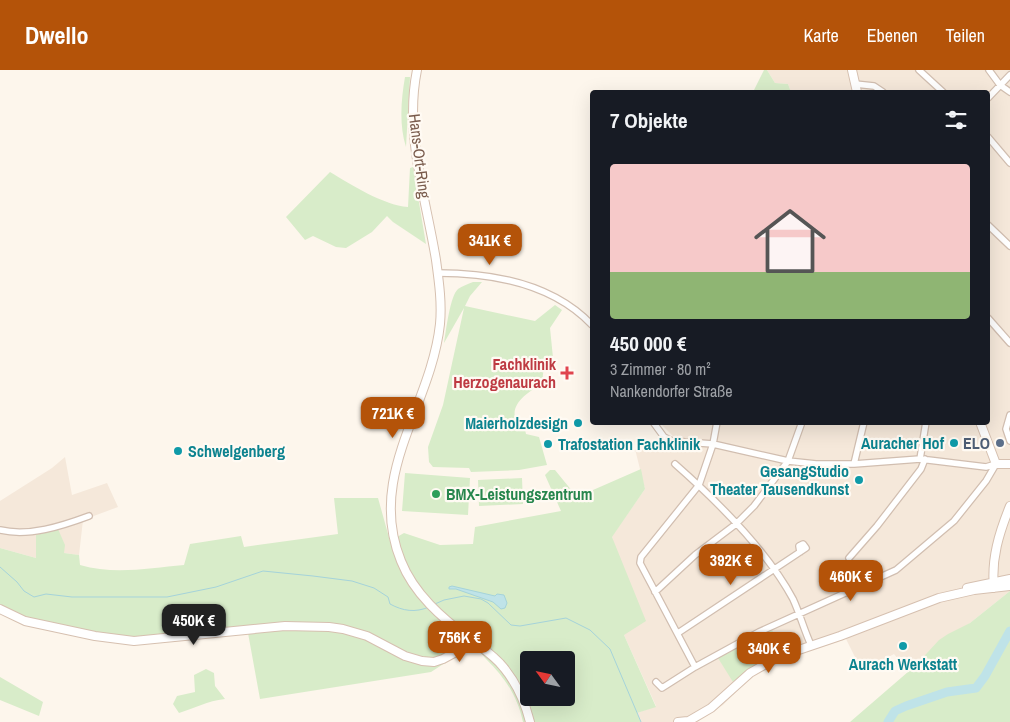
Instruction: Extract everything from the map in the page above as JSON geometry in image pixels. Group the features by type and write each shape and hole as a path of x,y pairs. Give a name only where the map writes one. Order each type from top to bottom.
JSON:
{"main road":[{"name":"Hans-Ort-Ring","path":"417,70 413,98 415,142 438,274 441,300 440,324 436,348 393,475 391,492 392,529 396,546 408,576 419,593 446,620 493,656 504,667 520,693 530,722"},
{"path":"852,70 856,88"},
{"path":"981,425 996,464 1010,464"},
{"path":"994,585 993,562 996,547 1010,506"},
{"path":"678,722 687,721 711,708 746,677 763,664 778,656 840,636 939,598 994,585 1010,579"},
{"path":"994,585 1010,586"},
{"path":"0,609 25,621 95,636 134,641 285,626 329,627 367,636 405,656 434,662 454,653 468,638"}],"street":[{"path":"989,70 1000,85 1010,92"},
{"path":"921,71 942,90"},
{"path":"990,96 1010,76"},
{"path":"856,88 874,86 880,90"},
{"path":"990,139 1010,163"},
{"path":"990,227 1010,246"},
{"path":"438,274 482,274 513,281 560,300 584,316 590,323"},
{"path":"990,320 1010,343"},
{"path":"1010,415 1006,429 1010,441"},
{"path":"655,425 664,437 672,441 713,444 788,461 816,464 854,464 923,459 986,467 996,464"},
{"path":"695,667 640,563 641,557 699,485 713,444 716,425"},
{"path":"655,592 695,555 736,524 771,486 788,461 801,425"},
{"path":"854,464 863,425"},
{"path":"849,558 883,519 921,469 926,425"},
{"path":"675,464 699,485 736,524 774,569 793,600 811,645"},
{"path":"656,682 662,688 695,667 759,632 896,570 954,521 986,481 996,464"},
{"path":"0,530 16,532 33,531 58,527 89,516"},
{"path":"678,633 800,552"}],"shaded area":[{"path":"767,70 1010,70 1010,591 909,672 894,654 862,671 845,637 838,642 774,662 752,676 723,705 696,722 641,722 637,713 656,706 624,635 612,536 645,489 635,449 673,436 662,425 990,425 990,90 790,90 788,84 775,83"},
{"path":"65,457 72,495 107,483 118,507 83,520 79,555 64,553 36,558 0,548 0,501 52,468"}],"green space":[{"path":"764,70 767,70 775,83 788,84 790,90 754,90"},
{"path":"405,77 410,77 406,147 402,130 401,112"},
{"path":"413,167 426,244 387,216 372,232 346,248 336,247 313,236 305,240 286,217 330,172 388,203 408,207 410,168"},
{"path":"473,282 482,282 470,296 465,306 535,321 555,305 562,310 550,328 553,358 544,369 543,383 522,399 515,409 516,421 524,425 526,434 539,437 547,465 519,470 471,472 469,468 433,467 429,462 428,447 443,405 464,308 444,343 447,322 455,293 458,289"},
{"path":"641,469 645,489 612,537 646,621 624,635 656,707 637,713 641,722 523,722 514,695 504,680 481,653 471,646 431,672 260,699 248,633 131,643 24,620 0,607 0,548 36,558 36,535 58,529 65,545 64,553 79,555 80,565 106,570 132,570 184,565 190,544 241,536 244,547 338,534 334,498 378,498 390,541 404,533 440,545 473,544 475,527 561,511 545,475 550,470 555,470 577,497"},
{"name":"BMX-Leistungszentrum","path":"405,473 470,478 468,515 402,511"},
{"path":"522,478 523,504 479,506 478,480"},
{"path":"1010,591 1010,722 850,722 916,665 939,640 970,623"},
{"path":"772,630 782,650 760,661 733,682 718,658"},
{"path":"206,669 214,673 215,686 225,699 179,713 173,704 177,696 195,692 194,675"},
{"path":"0,677 43,702 39,716 0,700"}],"water":[{"path":"452,586 495,596 497,594 504,595 507,603 505,608 501,609 493,602 456,589 449,589"}],"waterway":[{"path":"0,567 24,591 34,597 46,594 72,597 167,597 216,587 263,571 352,581 374,588 388,597 390,604 400,608 414,611 429,607"},
{"path":"435,604 464,596 481,599 488,603 511,625 520,626 566,618 590,630 610,649 641,722"},
{"path":"888,722 895,711 906,706 947,692 976,688 985,676 1010,631"}],"place":[{"name":"Fachklinik Herzogenaurach","path":"567,373"},
{"name":"Maierholzdesign","path":"578,423"},
{"name":"Auracher Hof","path":"954,443"},
{"name":"ELO","path":"1000,443"},
{"name":"Trafostation Fachklinik","path":"548,444"},
{"name":"Schwelgenberg","path":"178,451"},
{"name":"GesangStudio Theater Tausendkunst","path":"859,480"},
{"name":"BMX-Leistungszentrum","path":"436,494"},
{"name":"Aurach Werkstatt","path":"903,646"}]}
